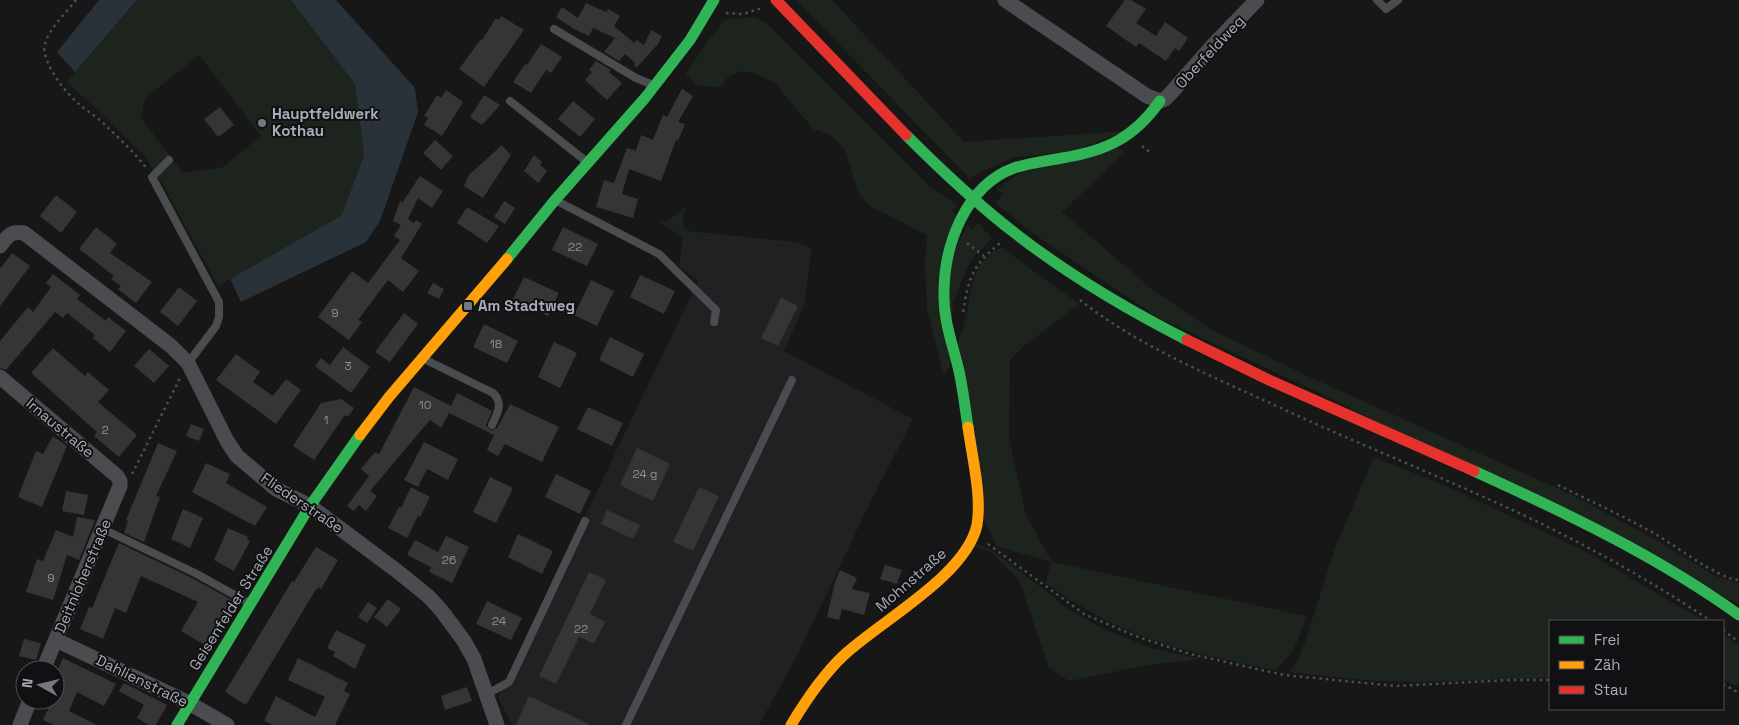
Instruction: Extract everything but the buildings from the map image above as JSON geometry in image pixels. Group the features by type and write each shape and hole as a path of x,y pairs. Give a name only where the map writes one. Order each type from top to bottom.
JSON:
{"street":[{"path":"310,506 390,397 555,200 655,85 690,40 714,0"},
{"path":"776,0 929,158 1015,233 1073,274 1170,332 1312,400 1473,469 1625,543 1677,574 1739,615"},
{"path":"1004,0 1147,96 1160,101"},
{"name":"Oberfeldweg","path":"1160,101 1170,94 1216,42 1257,0"},
{"name":"Mohnstraße","path":"791,725 804,702 828,671 853,646 900,612 940,578 960,558 974,534 977,518 976,487 961,382 950,339 944,304 944,275 949,249 961,220 970,206 990,183 1005,172 1022,165 1082,155 1116,143 1129,136 1142,124 1160,101"},
{"name":"Fliederstraße","path":"0,246 9,235 16,232 24,233 171,346 188,363 227,441 237,456 276,489 310,506 397,571 442,610 471,653 497,725"},
{"name":"Irnaustraße","path":"0,377 117,476 120,481"},
{"name":"Deitnloherstraße","path":"48,660 103,529 120,486 120,481"},
{"name":"Geisenfelder Straße","path":"177,725 310,506"},
{"name":"Dahlienstraße","path":"56,640 189,703 227,725"},
{"path":"20,725 26,710"}],"lane":[{"path":"1377,0 1386,9 1398,0"},
{"path":"554,29 636,78 655,85"},
{"path":"510,101 589,163"},
{"path":"169,160 152,177 219,302 219,317 216,326 188,363"},
{"path":"555,200 658,254 716,310 714,322"},
{"path":"422,358 493,393 500,404 492,425"},
{"path":"626,725 792,380"},
{"path":"487,694 509,682 585,522"},
{"path":"103,529 195,573 251,604"}],"path":[{"path":"76,0 51,30 44,45 46,61 56,77 78,104 109,129 139,159 152,177"},
{"path":"962,315 968,283 975,268 984,256 1002,241"},
{"path":"120,481 133,473 158,419 188,363"},
{"path":"1558,485 1649,530 1733,580 1739,580"},
{"path":"974,534 1084,614 1138,637 1190,654 1284,675 1396,686 1510,680 1549,680"},
{"path":"1724,631 1739,642"},
{"path":"1724,684 1739,692"}],"shaded area":[{"path":"99,0 137,0 75,72 57,52"},
{"path":"137,0 291,0 355,84 364,154 343,215 218,286 163,185 144,156 67,82","holes":["199,55 261,136 223,167 183,173 141,118 145,98"]},
{"path":"291,0 336,0 415,88 418,112 380,221 366,242 241,302 230,279 342,215 364,155 355,84"},
{"path":"796,0 832,0 964,142 1126,131 1077,150 1012,158 969,178"},
{"path":"755,17 765,22 929,186 957,205 952,211 957,216 950,367 944,375 927,309 925,266 927,235 870,206 858,192 845,150 831,135 813,129 774,82 754,73 741,71 728,77 720,87 698,86 686,74 705,45 725,20"},
{"path":"1118,148 1125,152 1062,212 1154,291 1212,330 1314,379 1570,494 1658,541 1715,576 1739,583 1739,604 1326,396 1159,318 1031,232 995,203 1003,194 996,189 1020,173"},
{"path":"686,207 682,223 688,231 795,242 812,248 683,237 659,222 667,221"},
{"path":"978,223 992,238 971,260 951,308 955,251 967,225 973,229"},
{"path":"683,237 812,248 804,305 784,351 913,419 868,507 796,658 759,725 512,725 498,697 698,281 679,266"},
{"path":"1001,247 1079,304 1023,347 1010,360 1009,439 1026,515 1052,562 1306,616 1295,646 1282,664 1275,670 1175,647 1117,625 1069,599 1046,583 1051,562 997,546 985,523 956,347 964,324 977,270 990,254"},
{"path":"1374,457 1444,485 1583,550 1702,620 1549,620 1549,678 1423,682 1375,681 1294,673 1290,671 1298,660 1306,639 1335,548"},
{"path":"976,545 991,550 1066,608 1102,628 1151,648 1201,659 1148,665 1069,681 1049,668 1019,580 991,552 974,547"},
{"path":"1724,635 1739,645 1739,687 1724,680"}],"traffic: fast":[{"path":"507,259 555,200 645,98 690,40 714,0"},
{"path":"968,427 960,378 947,323 944,293 948,256 953,238 970,203 982,189 997,177 1014,168 1078,155 1118,141 1140,125 1160,101"},
{"path":"906,135 973,199 1036,249 1099,291 1187,340"},
{"path":"177,725 310,506 360,435"},
{"path":"1474,471 1577,519 1676,574 1739,615"}],"traffic: slow":[{"path":"360,435 389,397 507,259"},
{"path":"791,725 802,706 835,664 859,642 940,580 957,562 970,544 977,525 978,502 968,427"}],"traffic: jam":[{"path":"776,0 906,135"},
{"path":"1187,340 1269,380 1474,471"}],"place":[{"name":"Hauptfeldwerk Kothau","path":"262,123"},
{"name":"Am Stadtweg","path":"468,306"}]}
